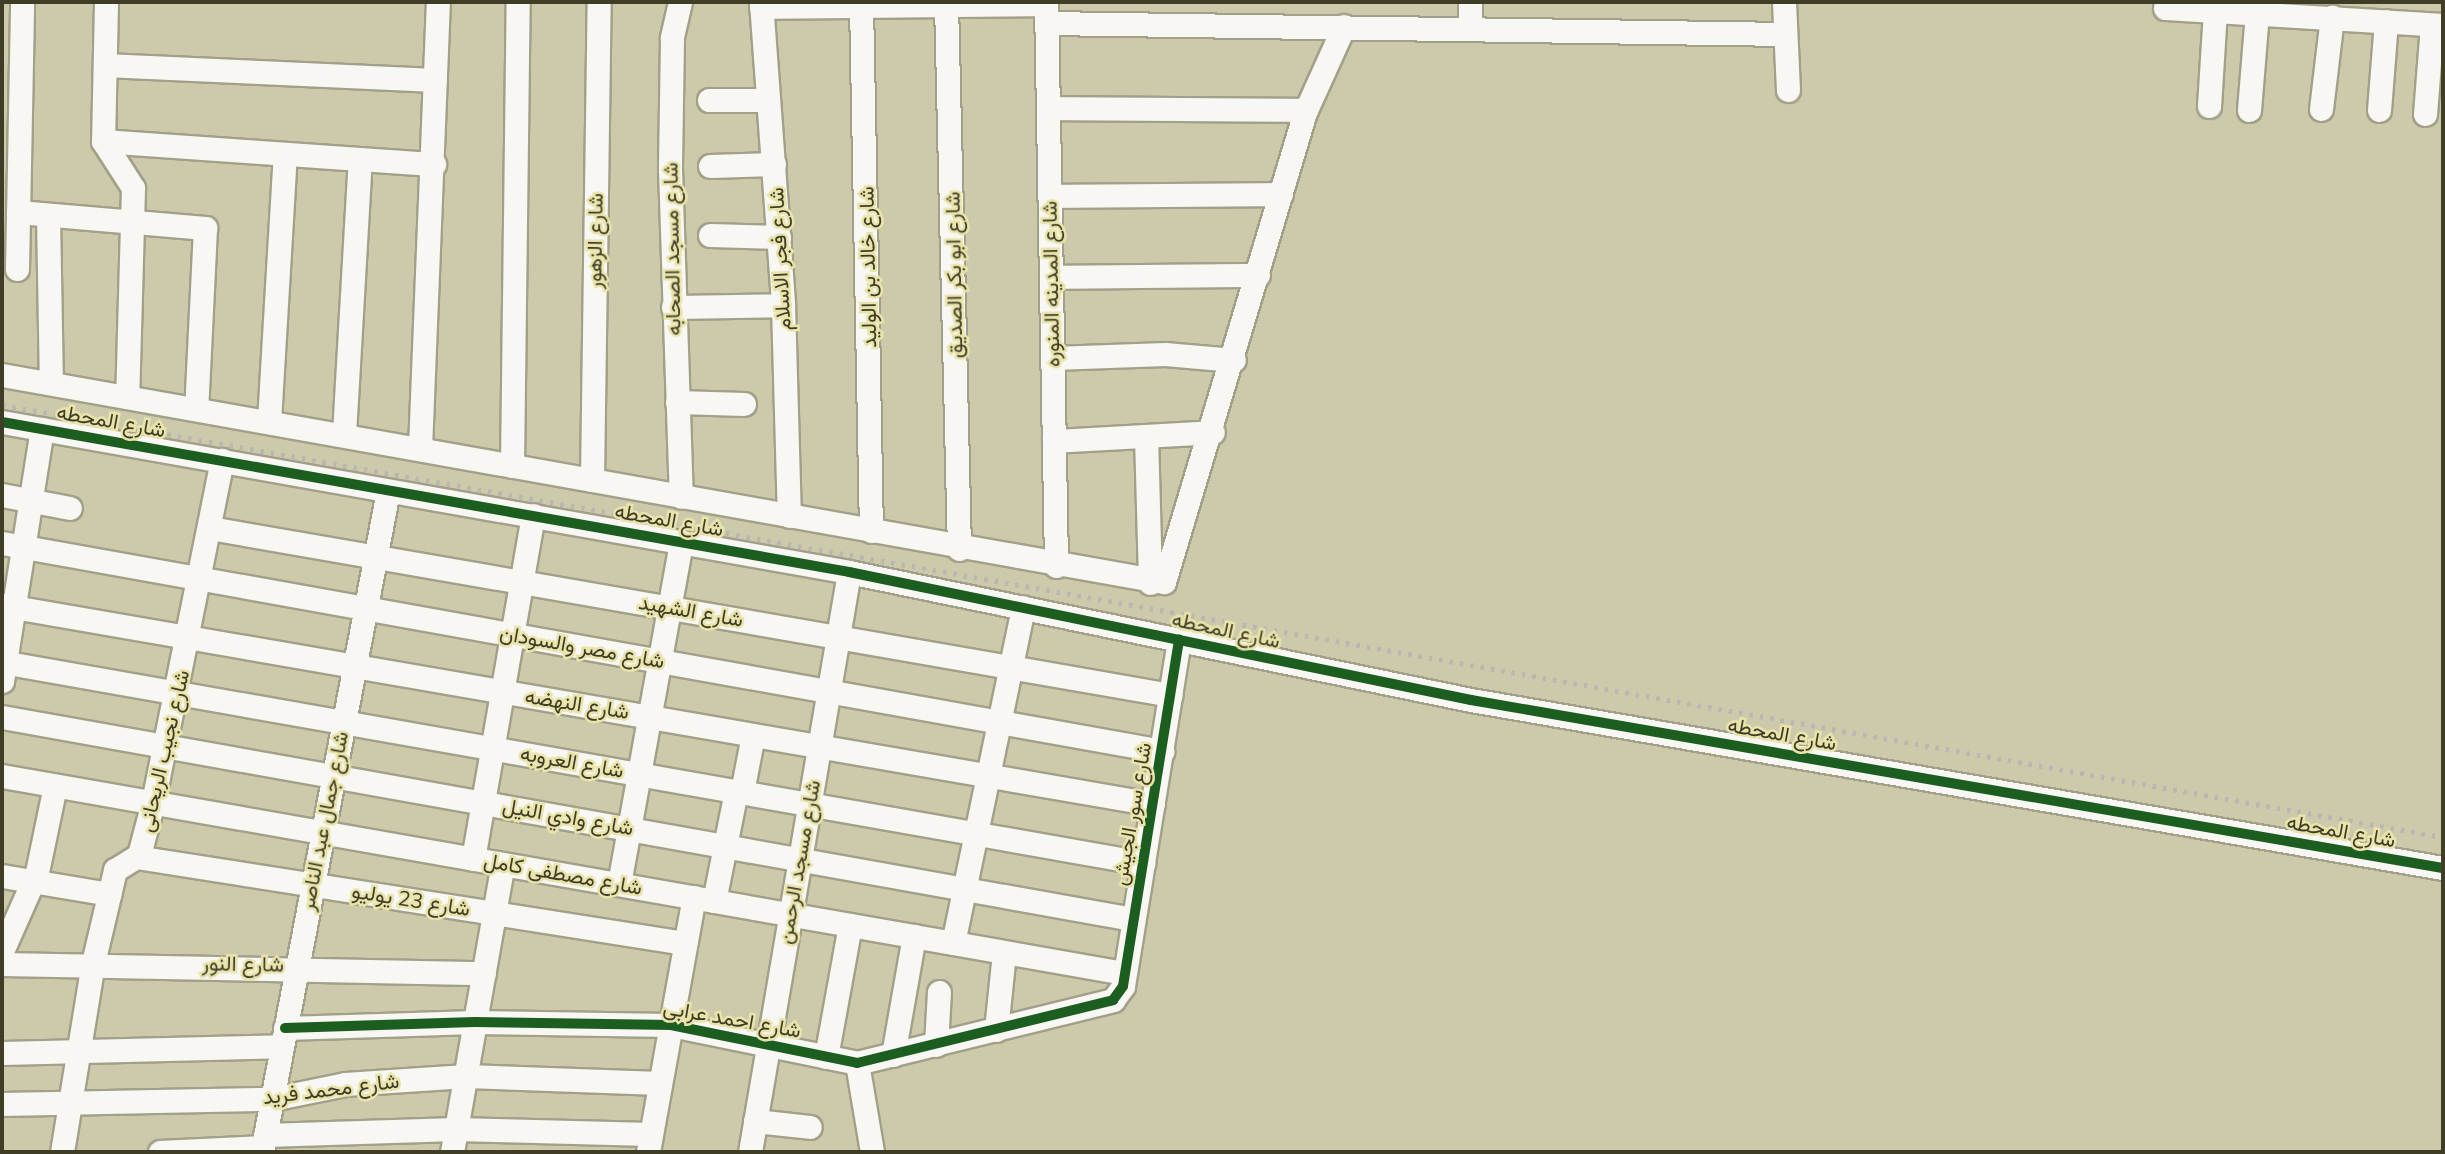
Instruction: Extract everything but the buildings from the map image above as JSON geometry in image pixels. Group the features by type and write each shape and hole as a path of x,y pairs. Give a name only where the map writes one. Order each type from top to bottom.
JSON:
{"street":[{"path":"17,269 18,212 11,123 11,49 22,2"},
{"path":"106,2 103,141 108,159 131,178 127,397"},
{"path":"420,448 439,2"},
{"path":"512,466 518,2"},
{"name":"شارع الزهور","path":"592,480 598,2"},
{"name":"شارع مسجد الصحابه","path":"680,2 672,51 673,307 681,497"},
{"path":"1470,2 1470,28"},
{"path":"1784,2 1788,90"},
{"path":"761,4 946,3 1046,9 1218,13 1344,26 1785,34"},
{"name":"شارع ابو بكر الصديق","path":"946,3 959,549"},
{"name":"شارع فجر الاسلام","path":"761,4 783,305 789,516"},
{"name":"شارع خالد بن الوليد","path":"861,4 871,531"},
{"path":"2165,8 2437,25 2425,114"},
{"name":"شارع المدينه المنوره","path":"1046,9 1056,566"},
{"path":"2209,106 2215,11"},
{"path":"2249,110 2257,13"},
{"path":"2321,109 2332,17"},
{"path":"2379,110 2386,21"},
{"name":"شارع المحطه","path":"2,375 344,434 1150,583 1170,579 1306,110 1344,26"},
{"path":"105,65 435,80"},
{"path":"709,100 768,100"},
{"path":"1048,108 1306,110"},
{"path":"103,141 433,164"},
{"path":"269,421 285,154"},
{"path":"344,434 360,159"},
{"path":"710,166 774,164"},
{"path":"1050,196 1281,194"},
{"path":"18,212 200,226 208,233 197,409"},
{"path":"48,215 51,383"},
{"path":"710,235 779,237"},
{"path":"1051,277 1258,275"},
{"path":"673,307 783,305"},
{"path":"1053,358 1166,354 1234,360"},
{"path":"677,402 744,404"},
{"name":"شارع المحطه","path":"2,422 849,572 1471,700 2443,868"},
{"path":"3,668 11,545 29,500 42,429"},
{"path":"1054,441 1213,432"},
{"path":"1146,436 1150,583"},
{"name":"شارع نجيب الريحانى","path":"62,1152 93,963 117,866 136,857 153,802 190,637 222,460"},
{"name":"شارع جمال عبد الناصر","path":"263,1145 388,491"},
{"path":"2,495 70,508"},
{"path":"473,859 533,515"},
{"name":"شارع الشهيد","path":"210,528 1171,695"},
{"path":"619,884 681,542"},
{"name":"شارع مصر والسودان","path":"11,545 1162,751"},
{"name":"شارع مسجد الرحمن","path":"750,1152 849,572"},
{"name":"شارع النهضه","path":"9,606 1153,804"},
{"path":"953,943 1023,607"},
{"name":"شارع سور الجيش","path":"1122,984 1179,640"},
{"name":"شارع العروبه","path":"3,668 178,693 1143,863"},
{"name":"شارع وادي النيل","path":"2,717 1133,919"},
{"path":"160,1152 456,1129 649,1143 685,943 725,846 753,735"},
{"name":"شارع مصطفى كامل","path":"2,776 1004,952 1122,984"},
{"path":"2,951 33,881 55,786"},
{"name":"شارع 23 يوليو","path":"136,857 685,943"},
{"path":"452,1152 503,864"},
{"path":"2,876 109,894"},
{"path":"826,1057 850,925"},
{"path":"892,1055 914,936"},
{"path":"996,1030 1004,952"},
{"name":"شارع النور","path":"2,964 296,965 484,973"},
{"name":"شارع احمد عرابى","path":"2,1053 283,1037 475,1021 671,1025 857,1063 996,1030 1122,984"},
{"path":"936,1045 939,992"},
{"path":"857,1063 872,1152"},
{"name":"شارع محمد فريد","path":"2,1104 71,1098 272,1099 345,1084 466,1076 660,1083"},
{"path":"755,1121 810,1127"}],"railway":[{"path":"2,405 2443,837"}],"cycle path":[{"path":"2,422 849,572 1471,700 2443,868"},
{"path":"285,1028 475,1022 671,1025 857,1063 1113,1000 1123,986 1179,640"}]}
